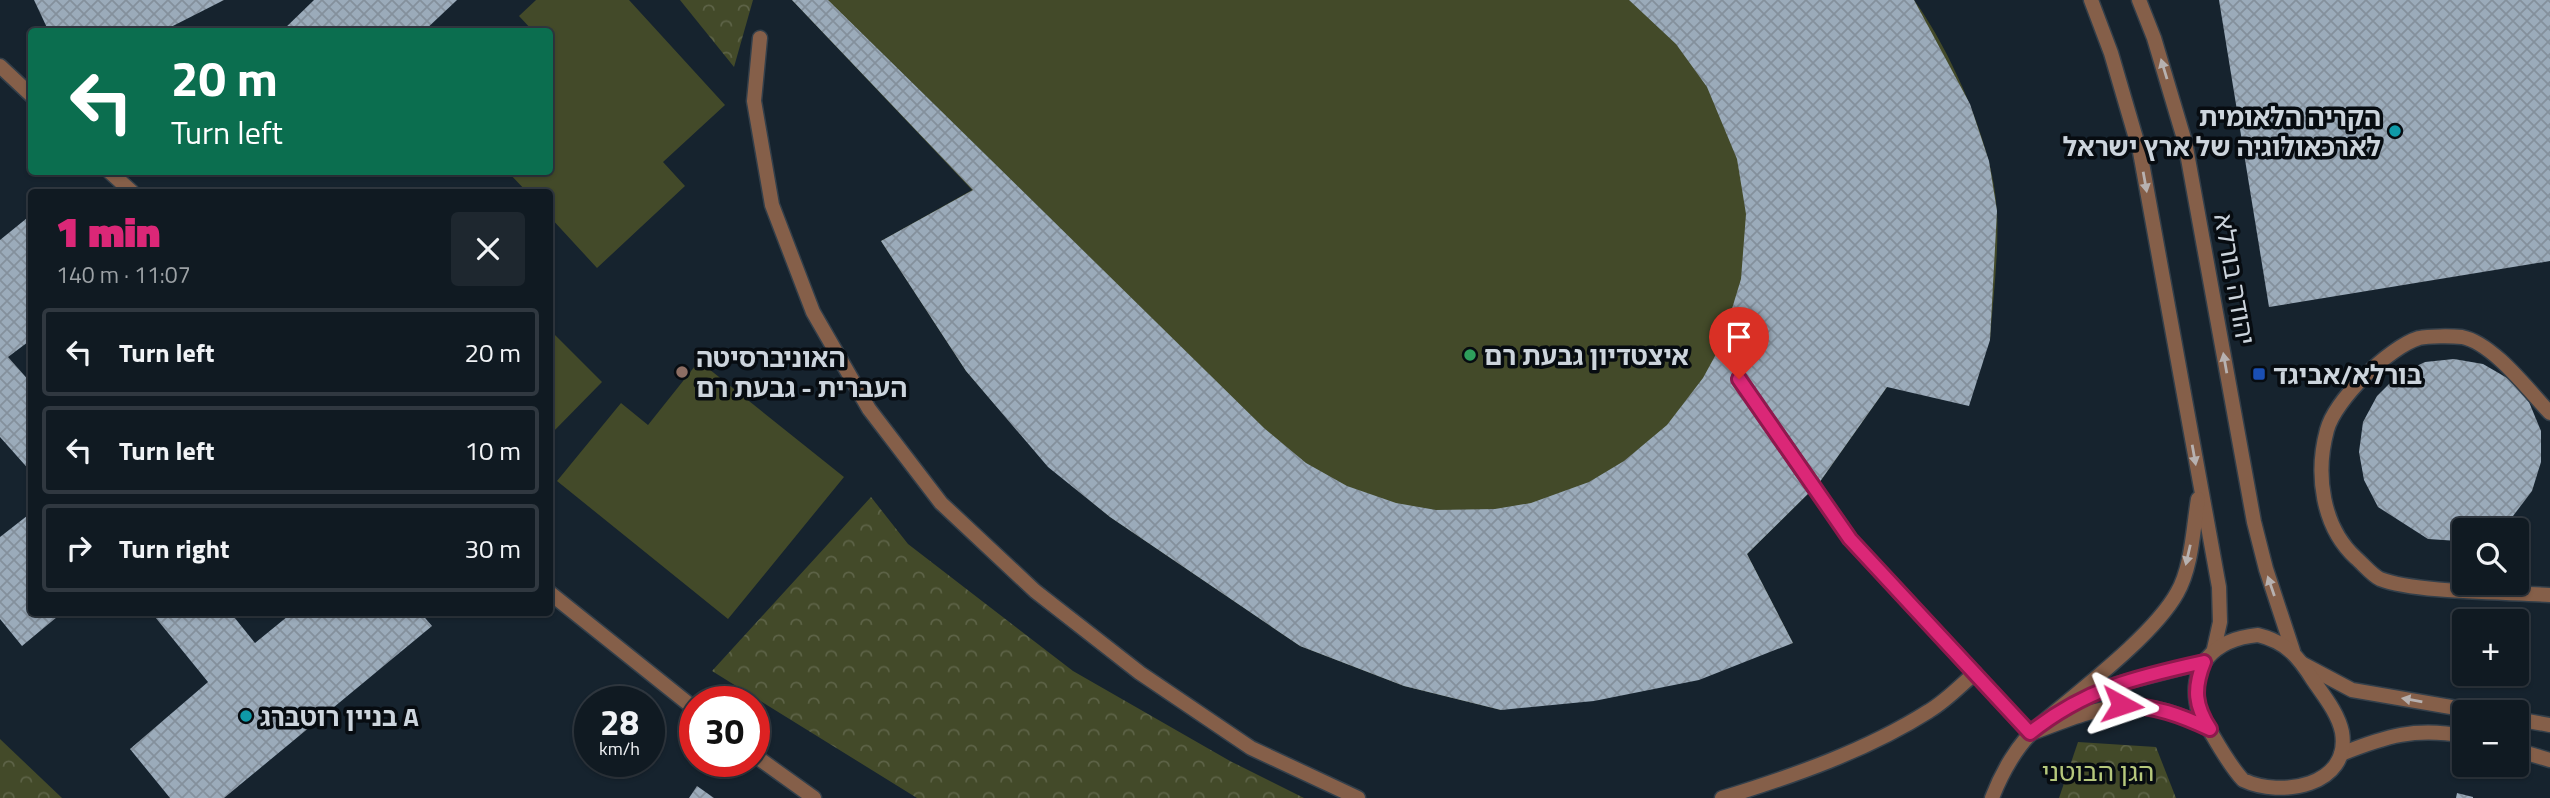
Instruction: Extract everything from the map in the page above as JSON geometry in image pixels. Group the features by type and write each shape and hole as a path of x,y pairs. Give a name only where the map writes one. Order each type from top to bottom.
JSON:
{"street":[{"path":"2091,0 2111,53 2140,152 2220,587 2220,622 2214,649"},
{"name":"יהודה בורלא","path":"2139,0 2154,38 2185,142 2254,522 2266,569 2293,650"},
{"path":"760,38 754,101 772,205 813,312 869,409 941,503 1035,591 1140,673 1251,748 1358,798"},
{"path":"0,66 28,92"},
{"path":"113,175 129,189"},
{"path":"2550,413 2509,368 2483,348 2463,337 2419,338 2385,359 2351,390 2327,428 2319,486 2340,544 2379,578 2413,586 2550,595"},
{"path":"1739,379 1850,539 2030,733"},
{"path":"1992,798 1998,783 2030,733 2160,618 2178,592 2189,555 2200,488"},
{"path":"553,595 679,696"},
{"path":"2243,780 2258,792 2277,798 2297,797 2327,783 2341,754 2342,732 2336,714 2303,664 2293,650 2277,639 2258,635 2238,636 2214,649 2204,662 2196,681 2196,701 2210,729 2243,780 2249,798"},
{"path":"2030,733 2058,711 2102,688 2204,662"},
{"path":"2303,664 2352,690 2452,707"},
{"path":"1722,798 1801,773 1877,739 1931,710 1975,673"},
{"path":"2030,733 2092,710 2122,705 2150,706 2181,715 2210,729"},
{"path":"2529,721 2550,725"},
{"path":"2341,754 2378,739 2430,730 2452,734"},
{"path":"2529,754 2550,760"},
{"path":"770,766 814,798"}],"green space":[{"path":"536,0 629,0 725,105 663,162 685,186 597,268 553,220 553,189 524,189 511,175 553,175 553,28 530,28 519,16"},
{"path":"680,0 753,0 734,67"},
{"name":"איצטדיון גבעת רם","path":"792,0 1914,0 1956,73 1980,131 1988,159 1997,212 1990,340 1887,387 1819,483 1747,554 1793,643 1501,710 1404,686 1300,646 1110,517 1048,466 966,371 881,241 972,190"},
{"path":"553,333 602,382 553,432"},
{"path":"699,361 844,477 728,619 557,481 621,403 648,425"},
{"path":"871,497 908,544 1073,671 1230,761 1304,798 917,798 770,707 770,686 736,686 712,671"},
{"path":"0,739 62,798 0,798"},
{"name":"הגן הבוטני","path":"2078,742 2156,747 2176,798 2059,798"}],"building":[{"path":"34,0 224,0 169,28 47,28"},
{"path":"314,0 457,0 427,28 285,28"},
{"path":"792,0 828,0 1264,428 1306,463 1347,486 1396,503 1436,510 1495,509 1531,503 1589,482 1624,461 1667,425 1703,378 1721,345 1741,279 1746,214 1737,159 1707,87 1676,44 1629,0 1914,0 1970,104 1989,161 1997,211 1990,340 1969,406 1887,387 1819,483 1747,554 1793,643 1699,680 1594,701 1501,710 1404,686 1300,646 1110,517 1048,467 966,371 881,241 973,190"},
{"name":"הקריה הלאומית לארכאולוגיה של ארץ ישראל","path":"2219,0 2550,0 2550,261 2269,307"},
{"path":"28,217 28,342 8,357 28,380 28,468 0,437 0,240"},
{"path":"2454,359 2483,364 2509,379 2529,402 2541,431 2541,462 2532,491 2513,516 2452,518 2452,541 2428,539 2378,507 2364,480 2359,452 2363,422 2377,396 2398,375 2425,362"},
{"path":"28,515 28,616 58,616 22,646 0,619 0,537"},
{"name":"בניין רוטברג A","path":"154,616 233,616 255,643 288,616 423,616 432,626 224,798 170,798 130,749 208,682"},
{"path":"697,786 714,798 689,798"},
{"path":"2457,793 2473,797 2473,798 2456,798"}],"place":[{"name":"הקריה הלאומית לארכאולוגיה של ארץ ישראל","path":"2395,131"},
{"name":"איצטדיון גבעת רם","path":"1470,355"},
{"name":"האוניברסיטה העברית - גבעת רם","path":"682,372"},
{"name":"בורלא/אביגד","path":"2259,374"},
{"name":"בניין רוטברג A","path":"246,716"}],"route":[{"path":"1739,379 1850,539 2030,733 2058,711 2102,688 2204,662 2196,681 2196,701 2199,713 2210,729 2181,715 2150,706 2122,705"}]}
